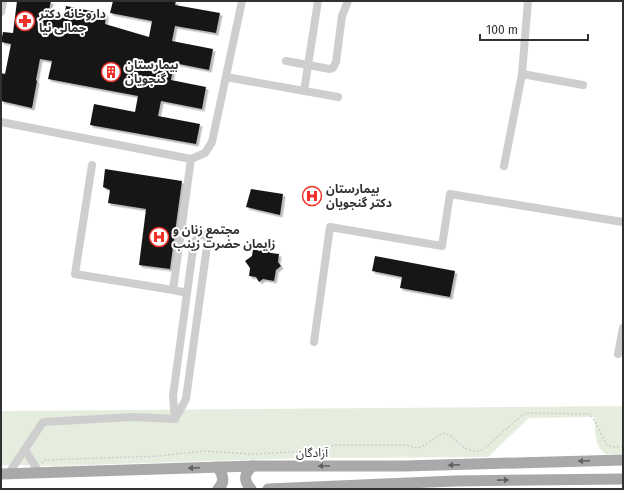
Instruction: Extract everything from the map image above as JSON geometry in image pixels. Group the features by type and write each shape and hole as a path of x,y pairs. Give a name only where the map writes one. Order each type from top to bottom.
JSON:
{"main road":[{"name":"آزادگان","path":"5,474 253,466 404,466 623,460"},
{"path":"251,489 247,484 245,477 247,470 253,466"},
{"path":"217,467 222,472 223,480 221,487 218,489"},
{"path":"268,489 324,488 454,481 623,479"},
{"path":"439,489 454,481"}],"lane":[{"path":"1,122 191,159 205,153 212,142 242,1"},
{"path":"304,91 318,1"},
{"path":"286,61 308,66 330,69 334,68 342,16 348,1"},
{"path":"504,166 522,74 528,1"},
{"path":"1,2 3,3 1,12"},
{"path":"522,74 583,85"},
{"path":"226,77 338,97"},
{"path":"172,290 191,159"},
{"path":"92,165 75,274 187,292"},
{"path":"314,342 330,226 442,246 450,194 623,222"},
{"path":"203,234 208,239 186,399 175,419 173,396 194,242 203,234"},
{"path":"618,354 623,328"},
{"path":"5,474 25,450 43,422 133,417 175,419"},
{"path":"25,450 39,472"}],"path":[{"path":"39,472 44,460 160,456 202,452 251,454 312,451 336,445 406,445 417,448 423,446 443,433 448,434 460,446 471,451 479,451 484,449 522,415 527,413 589,414 593,418 607,445 613,447 623,447"}],"green space":[{"path":"623,406 623,454 605,454 601,450 598,446 596,437 594,417 529,418 488,457 305,458 55,466 1,465 1,411"}],"building":[{"name":"بیمارستان گنجویان","path":"17,1 51,1 48,15 64,18 66,6 106,14 105,24 149,37 152,21 110,13 113,1 176,1 175,5 220,13 216,33 175,26 172,41 213,49 209,70 174,63 171,80 206,87 202,109 161,101 158,116 200,124 196,144 90,125 94,104 135,112 138,96 48,79 52,61 40,59 32,108 1,101 1,73 5,74 11,44 1,42 3,32 13,33"},
{"name":"مجتمع زنان و زایمان حضرت زینب","path":"105,169 182,181 170,269 139,265 146,209 108,203 110,190 103,187"},
{"path":"251,189 283,194 280,215 246,207"},
{"path":"266,246 271,253 279,254 278,262 281,266 276,270 274,281 263,279 259,282 256,277 249,276 250,268 245,261 252,256 253,249 260,251"},
{"path":"375,256 455,271 450,297 400,288 402,277 372,271"}],"place":[{"name":"داروخانه دکتر جمالی نیا","path":"25,21"},
{"name":"بیمارستان گنجویان","path":"111,72"},
{"name":"بیمارستان دکتر گنجویان","path":"312,196"},
{"name":"مجتمع زنان و زایمان حضرت زینب","path":"159,237"}]}
